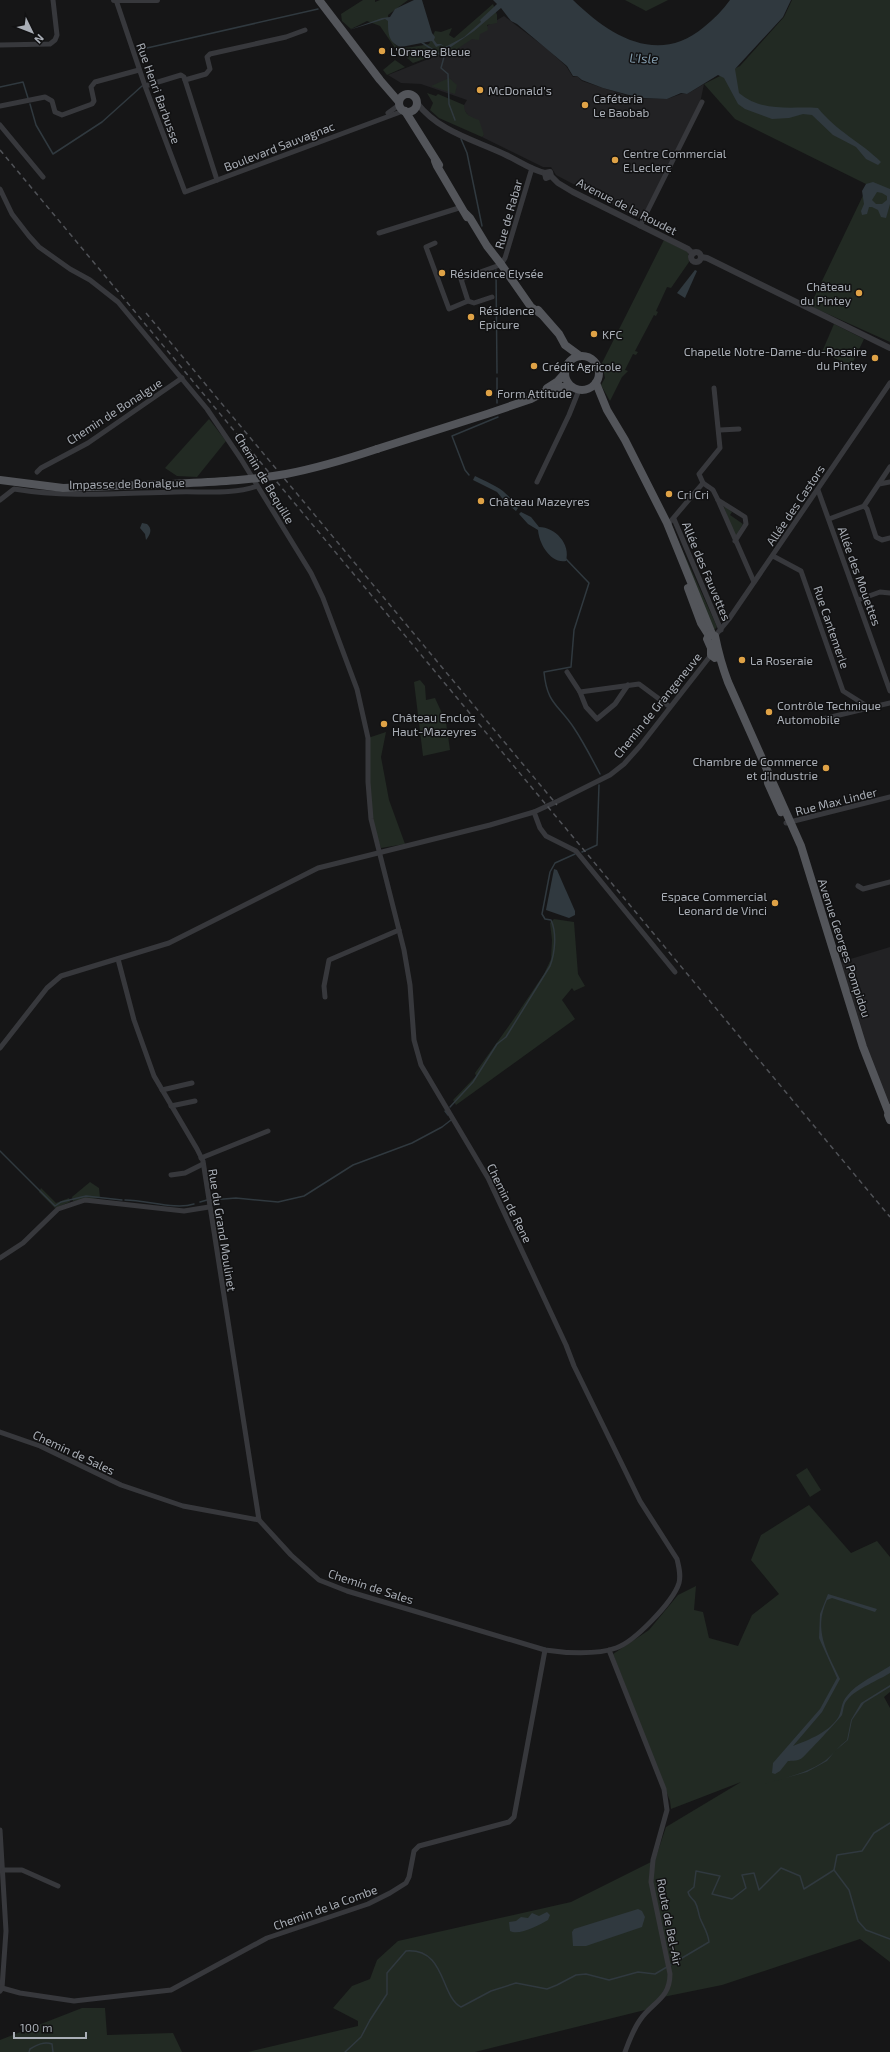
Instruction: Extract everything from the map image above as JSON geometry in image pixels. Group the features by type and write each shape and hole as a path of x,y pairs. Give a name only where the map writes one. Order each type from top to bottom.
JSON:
{"main road":[{"path":"0,480 64,488 168,484 247,479 286,474 320,467 377,450 512,405 548,390 562,387 579,389 596,383 600,375 598,365 592,358 580,356 565,344 553,331 541,314 531,307 499,265 464,210 436,160 420,136 407,106 397,92 373,70 319,0"},
{"path":"565,344 569,362 565,373 566,381 579,389"},
{"path":"569,362 580,356"},
{"path":"512,405 550,386 565,373"},
{"name":"Avenue Georges Pompidou","path":"596,383 606,410"},
{"name":"Avenue Georges Pompidou","path":"579,389 594,395 606,410 625,440 652,496 658,515 701,623 714,634 715,642 720,653 715,656 750,731 807,869 860,1033 865,1053 889,1110 890,1120"},
{"name":"Avenue Georges Pompidou","path":"860,1033 867,1045 887,1096 890,1099"}],"street":[{"path":"0,45 50,44 55,40 57,35 53,0"},
{"path":"115,0 157,0"},
{"name":"Rue Henri Barbusse","path":"115,0 139,70 185,192"},
{"path":"185,80 206,74 210,69 207,57 210,54 286,38 305,30"},
{"path":"0,106 45,97 52,101 55,112 62,115 92,104 94,101 91,87 95,82 139,70"},
{"path":"145,86 181,75 185,80 217,180"},
{"path":"640,226 702,102"},
{"path":"407,106 424,112 439,125 507,155 532,168"},
{"name":"Boulevard Sauvagnac","path":"185,192 380,118 407,106"},
{"path":"0,125 43,177"},
{"name":"Avenue de la Roudet","path":"532,168 545,173 550,172 551,176 558,183 573,192 688,249 693,254 691,258 693,262 699,261 701,257 715,261 890,348"},
{"name":"Rue de Rabar","path":"499,265 506,258 532,168"},
{"name":"Chemin de Bequille","path":"0,188 12,214 39,247 70,269 90,280 118,302 182,378 226,433 310,573 323,598 357,689 368,738 368,782 371,819 380,853"},
{"path":"379,233 464,210"},
{"path":"435,243 426,247 449,309 468,301 474,302 492,297"},
{"path":"468,301 461,279 499,265"},
{"name":"Chemin de Bonalgue","path":"37,472 41,468 88,443 182,378"},
{"name":"Allée des Castors","path":"714,634 773,556 890,383"},
{"path":"714,388 720,430 720,448 699,474 703,482 713,490 754,582"},
{"path":"537,482 569,415 579,389"},
{"path":"720,430 739,429"},
{"path":"829,519 864,506 890,467"},
{"name":"Allée des Fauvettes","path":"703,482 672,521 714,634"},
{"path":"879,484 890,482"},
{"name":"Impasse de Bonalgue","path":"0,500 14,489 42,494 75,495 231,490 258,486"},
{"name":"Allée des Mouettes","path":"818,490 890,691"},
{"path":"718,500 745,517 746,524 735,541"},
{"path":"864,506 867,509 876,537 882,540 890,538"},
{"name":"Rue Cantemerle","path":"773,556 802,570 843,691 870,708"},
{"path":"858,600 880,592 890,594"},
{"name":"Chemin de Grangeneuve","path":"0,1048 46,988 61,976 169,943 239,909 282,884 318,868 534,812 610,775 624,764 640,746 670,707 715,656"},
{"path":"567,672 580,692 586,707 597,719 615,704 628,685"},
{"path":"580,692 639,684 670,707"},
{"path":"810,722 890,703"},
{"name":"Rue Max Linder","path":"789,823 890,798"},
{"path":"534,812 540,828 546,836 576,851 675,972"},
{"name":"Chemin de Rene","path":"380,853 399,930 410,986 414,1040 422,1065 488,1178 566,1345 574,1366 640,1501 669,1547"},
{"path":"858,886 863,889 890,882"},
{"path":"325,997 324,986 329,960 399,930"},
{"name":"Rue du Grand Moulinet","path":"118,959 134,1020 154,1076 203,1164 259,1520"},
{"path":"162,1090 192,1083"},
{"path":"171,1106 194,1101"},
{"path":"201,1158 268,1131"},
{"path":"171,1175 185,1173 203,1164"},
{"path":"0,1258 23,1243 58,1208 85,1200 184,1211 209,1207"},
{"name":"Chemin de Sales","path":"0,1432 40,1446 121,1485 183,1506 259,1520 291,1555 320,1580 347,1591 556,1652 609,1650 627,1643 639,1634 673,1596 679,1584 680,1568 669,1547"},
{"name":"Chemin de la Combe","path":"1,1989 74,2001 171,1990 267,1938 368,1904 390,1893 406,1883 409,1877 414,1851 419,1846 508,1822 514,1818 545,1650"},
{"name":"Route de Bel-Air","path":"609,1650 667,1801 665,1820 653,1860 651,1882 668,1960 669,1987 659,2001 641,2019 633,2032 625,2052"},
{"path":"0,1830 4,1870 6,1931 1,1989"},
{"path":"4,1870 22,1870 58,1886"}],"shaded area":[{"path":"363,0 375,0 375,2 380,0 408,0 388,15 389,27 393,42 397,46 402,47 429,44 435,31 441,32 452,28 449,35 454,38 493,4 497,15 497,23 487,25 488,30 480,34 479,40 472,39 451,53 435,55 413,63 395,48 380,26 367,21 351,29 342,21 341,14"},
{"path":"625,0 668,0 646,11"},
{"path":"792,0 890,0 890,342 810,306 868,185 735,119 704,84 740,66 784,17"},
{"path":"504,16 546,48 566,66 573,77 577,76 582,81 639,99 667,99 681,94 687,94 704,84 699,108 642,220 556,175 551,167 543,167 482,137 484,135 464,110 464,105 467,100 421,84 401,83 388,75 436,56"},
{"path":"395,60 405,67 387,75 383,70"},
{"path":"449,78 457,85 455,94 431,86"},
{"path":"427,93 436,96 438,94 464,105 465,111 471,117 479,120 484,135 482,137 439,118 430,110 433,103"},
{"path":"664,240 686,251 688,253 689,262 671,288 667,287 656,311 658,312 656,316 654,315 635,351 638,352 636,355 633,354 625,370 628,371 622,377 610,401 601,385 605,378 602,363"},
{"path":"834,324 864,339 851,366 822,352"},
{"path":"209,419 226,441 197,477 177,476 165,468"},
{"path":"724,507 732,512 730,515 743,524 735,537"},
{"path":"672,527 717,627 715,629 713,629"},
{"path":"420,680 425,686 426,700 435,698 446,722 450,750 423,756 414,682"},
{"path":"386,732 381,757 389,800 405,844 381,848 371,819 368,738"},
{"path":"554,919 574,922 578,974 585,986 574,991 572,988 562,1000 575,1019 456,1105 453,1100 476,1076 475,1073 544,974 551,959 552,940 550,923"},
{"path":"890,947 890,1117 834,964"},
{"path":"90,1182 99,1188 100,1198 73,1201 72,1197"},
{"path":"41,1188 56,1203 69,1198 70,1202 55,1208 39,1192"},
{"path":"807,1468 821,1490 810,1497 796,1475"},
{"path":"809,1505 851,1553 877,1541 890,1557 890,1692 884,1697 890,1708 890,1962 860,1939 722,1985 658,1998 645,2010 475,2052 248,2052 358,2026 358,2021 333,2008 352,1986 370,1979 377,1960 398,1941 571,1902 655,1860 666,1827 741,1782 671,1809 670,1801 613,1654 649,1630 678,1595 696,1586 694,1610 703,1612 709,1638 738,1646 752,1615 779,1594 751,1560 761,1535"},
{"path":"82,2008 105,2008 107,2035 173,2033 182,2052 0,2052 0,2040"}],"water":[{"name":"L'Isle","path":"414,0 422,0 432,33 435,37 434,40 437,44 441,44 445,47 464,37 481,22 480,20 497,4 493,0 573,0 587,13 619,35 635,42 652,45 669,44 687,39 711,21 730,0 791,0 783,17 735,69 739,93 758,104 767,106 787,108 818,108 841,130 881,162 878,165 866,159 856,147 833,135 812,115 803,114 789,118 772,119 745,109 738,104 724,78 718,75 687,94 681,93 667,99 640,98 603,88 582,80 577,76 573,76 567,66 517,24 511,21 501,8 474,31 448,49 441,45 436,47 432,41 401,47 393,43 391,40 388,29 388,21 385,19 349,30 382,18 390,17 395,9"},
{"path":"873,182 890,189 890,204 886,218 881,217 878,210 872,207 869,207 867,214 862,215 861,211 864,204 862,191 866,184","holes":["877,192 887,196 887,200 882,204 876,204 872,200"]},
{"path":"695,270 697,271 685,298 677,293"},
{"path":"475,476 504,492 518,508 516,511 506,503 497,492 473,480"},
{"path":"521,512 531,517 539,527 556,533 564,543 567,555 566,561 555,559 547,552 543,547 538,530 528,524 519,514"},
{"path":"142,523 147,524 150,528 150,534 146,540 145,534 140,528"},
{"path":"554,869 557,870 575,911 575,915 569,918 546,910"},
{"path":"828,1594 877,1609 875,1612 832,1598 827,1600 821,1621 823,1641 840,1679 822,1712 793,1746 812,1738 831,1726 839,1716 845,1699 856,1687 890,1666 890,1673 852,1695 845,1703 842,1715 809,1751 800,1759 788,1761 780,1771 775,1774 772,1773 773,1763 820,1709 837,1678 819,1638 820,1614"},
{"path":"890,1685 890,1687 864,1703 852,1720 848,1740 836,1750 847,1740 851,1720 861,1703"},
{"path":"834,1752 827,1761 807,1772 796,1775 819,1765"},
{"path":"638,1909 642,1911 645,1917 642,1927 586,1946 573,1946 572,1932 574,1929"},
{"path":"547,1912 550,1915 548,1920 540,1925 524,1931 510,1931 509,1922 516,1921 521,1917 528,1918 532,1913 539,1916"}],"waterway":[{"path":"147,48 318,9"},
{"path":"421,42 444,57 441,68 448,74 449,104 455,120"},
{"path":"0,87 23,82 28,98"},
{"path":"30,104 36,125 53,154 102,122 142,86"},
{"path":"461,139 467,153 482,226"},
{"path":"496,270 497,373"},
{"path":"497,378 497,403"},
{"path":"469,475 465,470 452,436 498,417"},
{"path":"566,559 589,583 574,630 571,667 544,672 545,683 554,703 578,734 600,774"},
{"path":"582,852 597,845 599,785"},
{"path":"450,1107 473,1082 497,1044 506,1037 550,966 555,937 551,920 545,919 542,914 550,872 555,863 575,854"},
{"path":"445,1111 448,1115"},
{"path":"211,1200 236,1198 278,1202 304,1196 353,1165 412,1143 442,1127 451,1120"},
{"path":"0,1151 55,1206 61,1202 86,1196 122,1200"},
{"path":"125,1200 178,1206 194,1204"},
{"path":"200,1202 207,1200"},
{"path":"345,2052 361,2037 387,1994 387,1973 406,1951 419,1952 429,1957 441,1974 454,2001 461,2007 491,1991 516,1983 547,1989 576,1975 586,1974 609,1980 638,1972 655,1974 709,1942 708,1935 700,1918 696,1904 688,1892 694,1887 696,1871 720,1876 712,1894 732,1899 746,1888 742,1875 754,1873 759,1890 781,1868 800,1876 804,1889 834,1870 837,1855 862,1851 874,1833 890,1823"},
{"path":"834,1870 849,1890 858,1921 866,1930 890,1939"},
{"path":"29,2052 30,2049 35,2046 46,2043 52,2044 53,2052"}],"railway":[{"path":"0,150 890,1217"},
{"path":"146,313 557,805"}],"place":[{"name":"L'Orange Bleue","path":"382,51"},
{"name":"McDonald's","path":"480,90"},
{"name":"Caféteria Le Baobab","path":"585,105"},
{"name":"Centre Commercial E.Leclerc","path":"615,160"},
{"name":"Résidence Elysée","path":"442,273"},
{"name":"Château du Pintey","path":"859,293"},
{"name":"Résidence Epicure","path":"471,317"},
{"name":"KFC","path":"594,334"},
{"name":"Chapelle Notre-Dame-du-Rosaire du Pintey","path":"875,358"},
{"name":"Crédit Agricole","path":"534,366"},
{"name":"Form Attitude","path":"489,393"},
{"name":"Cri Cri","path":"669,494"},
{"name":"Château Mazeyres","path":"481,501"},
{"name":"La Roseraie","path":"742,660"},
{"name":"Contrôle Technique Automobile","path":"769,712"},
{"name":"Château Enclos Haut-Mazeyres","path":"384,724"},
{"name":"Chambre de Commerce et d'Industrie","path":"826,768"},
{"name":"Espace Commercial Leonard de Vinci","path":"775,903"}]}
